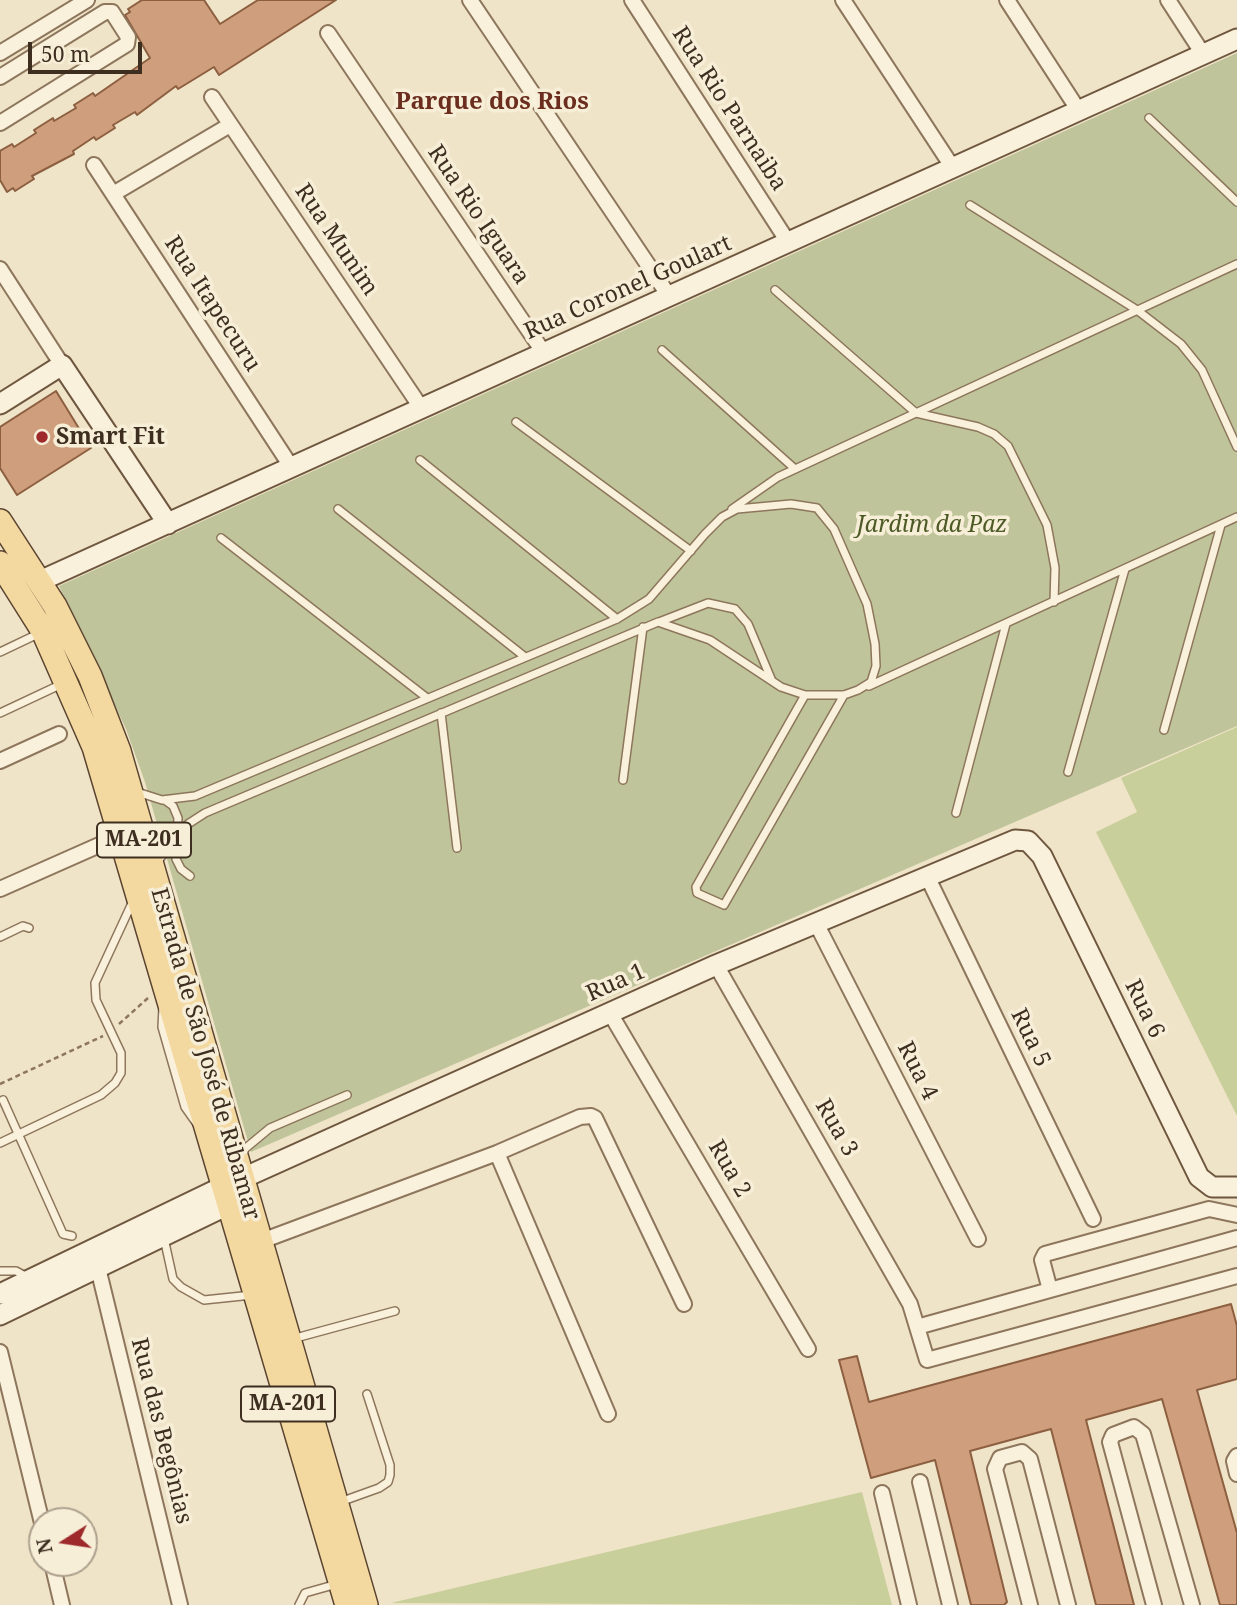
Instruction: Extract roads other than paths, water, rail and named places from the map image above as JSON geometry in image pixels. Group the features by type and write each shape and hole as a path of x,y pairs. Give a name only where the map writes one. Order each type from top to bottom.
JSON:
{"main road":[{"name":"Rua Coronel Goulart","path":"40,581 1237,39"},
{"path":"0,404 62,365 168,524"},
{"name":"Estrada de São José de Ribamar","path":"0,521 40,581 90,676 130,790 232,1181 256,1294 344,1594"},
{"name":"Estrada de São José de Ribamar","path":"0,563 43,631 68,681 94,747 139,890 211,1138 259,1242 366,1605"},
{"name":"Rua 1","path":"232,1181 716,965 1015,840"},
{"name":"Rua 6","path":"1015,840 1028,841 1042,856 1199,1177 1212,1187 1237,1187"},
{"path":"0,1294 35,1288 98,1268 163,1236 232,1181"},
{"path":"0,1315 35,1288 232,1181"}],"street":[{"path":"0,53 87,0"},
{"path":"470,0 669,296"},
{"name":"Rua Rio Parnaiba","path":"632,0 788,242"},
{"path":"843,0 953,167"},
{"path":"1007,0 1079,111"},
{"path":"1168,0 1203,54"},
{"path":"0,77 105,12 112,12 128,37 127,44 0,123"},
{"name":"Rua Rio Iguara","path":"328,33 544,353"},
{"name":"Rua Munim","path":"212,97 422,408"},
{"path":"113,194 230,125"},
{"name":"Rua Itapecuru","path":"94,165 292,468"},
{"path":"0,269 62,365"},
{"path":"0,761 59,734"},
{"path":"0,889 122,835"},
{"name":"Rua 5","path":"927,876 1093,1219"},
{"name":"Rua 4","path":"816,923 978,1239"},
{"name":"Rua 3","path":"716,965 916,1321 925,1356 931,1361 1237,1276"},
{"name":"Rua 2","path":"611,1013 808,1349"},
{"path":"259,1242 497,1153 580,1117 595,1118 684,1304"},
{"path":"497,1153 608,1414"},
{"path":"1049,1290 1042,1260 1045,1254 1209,1209 1237,1215"},
{"path":"916,1321 1049,1290 1237,1238"},
{"name":"Rua das Begônias","path":"98,1268 180,1605"},
{"path":"0,1352 38,1507"},
{"path":"1154,1605 1110,1442 1113,1435 1134,1427 1143,1434 1192,1605"},
{"path":"1030,1605 995,1469 1000,1458 1022,1452 1030,1459 1068,1605"},
{"path":"1237,1456 1234,1461 1237,1474"},
{"path":"919,1482 950,1605"},
{"path":"882,1493 909,1605"},
{"path":"55,1577 62,1605"}],"lane":[{"path":"1149,118 1237,202"},
{"path":"970,205 1137,310 1191,356 1217,401 1237,447"},
{"path":"162,800 195,796 617,620 649,599 722,517 760,487 1237,264"},
{"path":"775,290 916,413 978,427 994,434 1008,446 1046,524 1055,568 1054,601"},
{"path":"662,350 795,469"},
{"path":"516,422 691,551"},
{"path":"420,460 617,620"},
{"path":"722,517 749,507 791,504 817,508 827,519 867,604 874,635 874,677 858,690"},
{"path":"338,509 525,657"},
{"path":"658,622 710,640 772,681 805,695 844,695 1006,624 1237,517"},
{"path":"1164,730 1221,524"},
{"path":"221,538 427,698"},
{"path":"1068,772 1125,569"},
{"path":"152,868 188,824 205,813 643,627 708,603 735,608 748,624 772,681"},
{"path":"956,813 1006,624"},
{"path":"623,780 643,627"},
{"path":"0,652 43,631"},
{"path":"0,713 68,681"},
{"path":"805,695 695,887 697,893 724,905 844,695"},
{"path":"441,713 457,848"},
{"path":"130,790 162,800 176,810 176,859 178,866 190,876"},
{"path":"0,1143 102,1095 115,1083 122,1062 96,1000 95,983 139,890"},
{"path":"0,937 23,926 29,928"},
{"path":"232,1181 270,1128 347,1096"},
{"path":"3,1100 63,1234 72,1236"},
{"path":"163,1236 173,1279 181,1287 204,1300 256,1294"},
{"path":"0,1271 16,1271 35,1288"},
{"path":"288,1340 395,1311"},
{"path":"336,1503 379,1488 388,1482 390,1475 390,1465 367,1394"},
{"path":"299,1605 305,1593 344,1594"}],"place":[{"name":"Smart Fit","path":"42,437"}],"district":[{"name":"Parque dos Rios","path":"492,102"}],"park label":[{"name":"Jardim da Paz","path":"932,525"}]}
